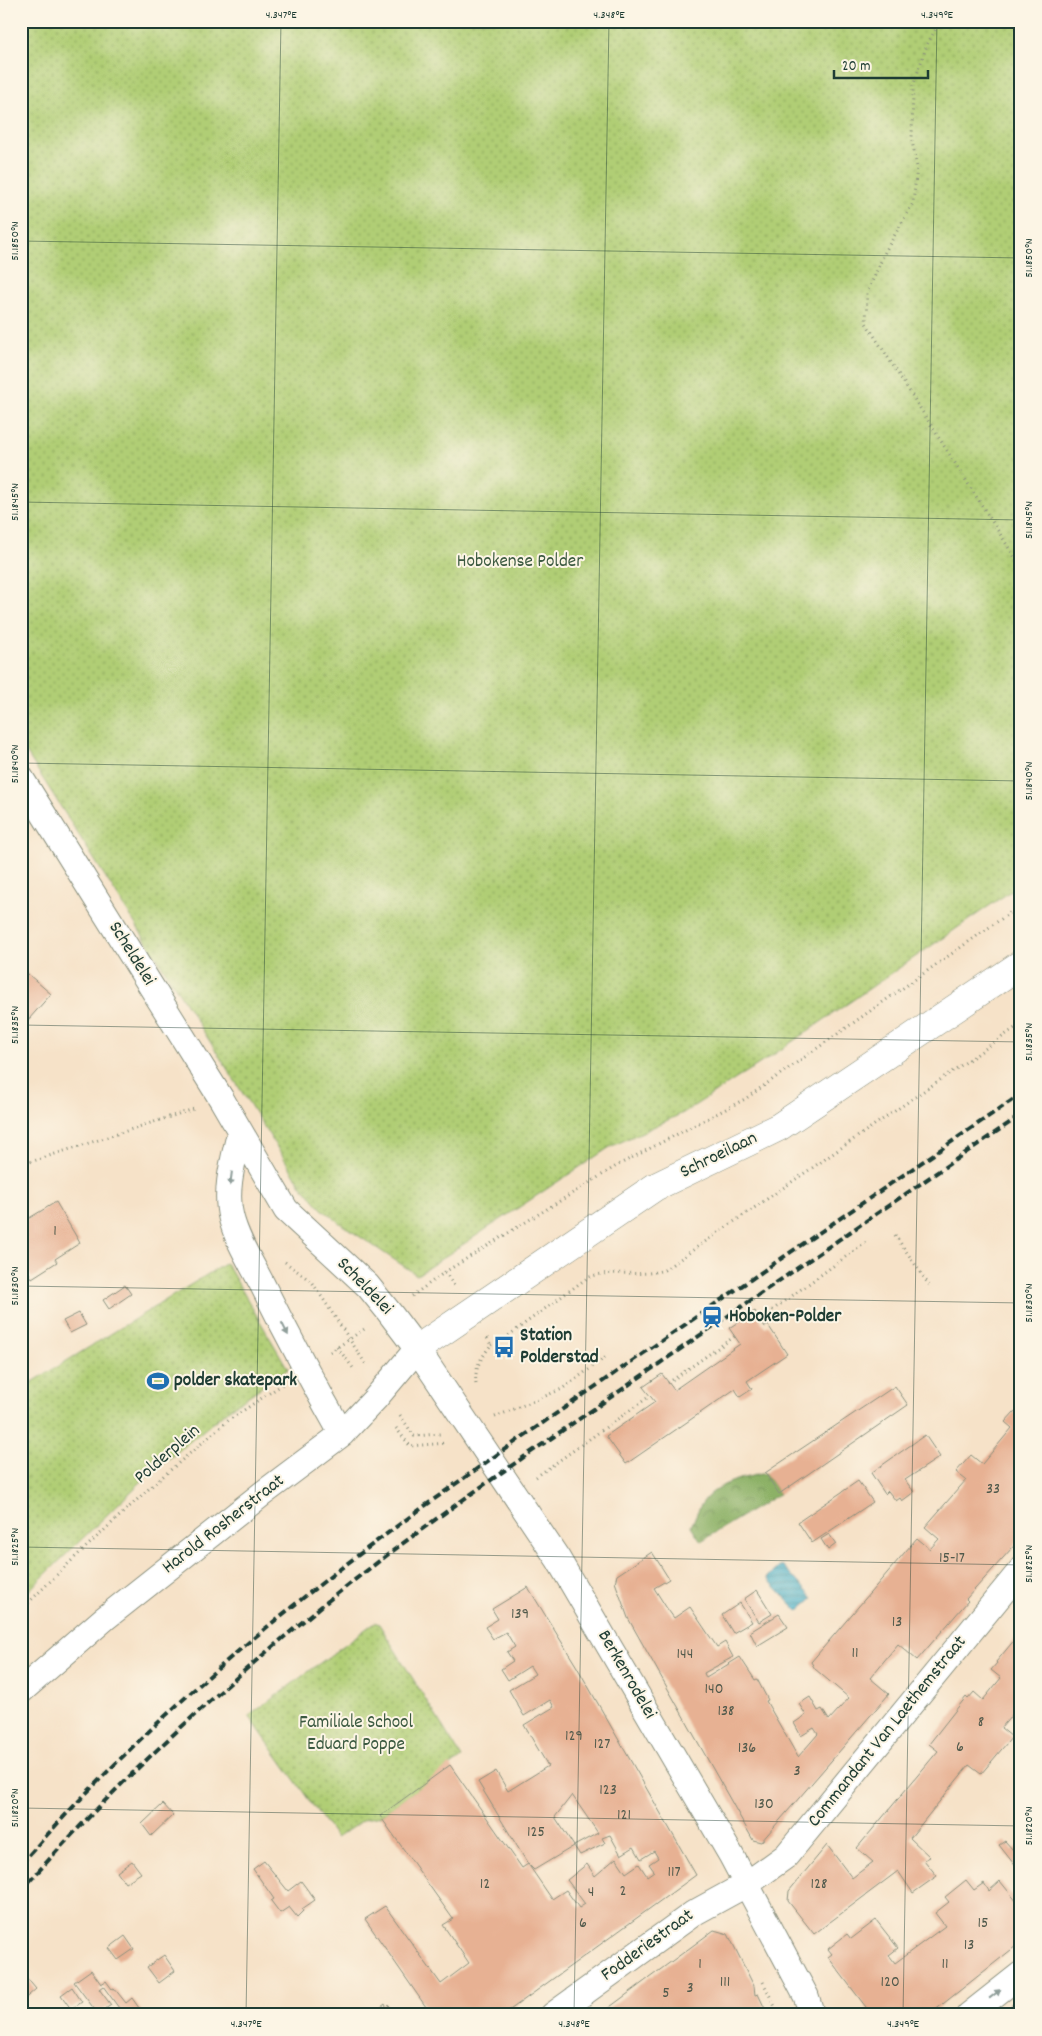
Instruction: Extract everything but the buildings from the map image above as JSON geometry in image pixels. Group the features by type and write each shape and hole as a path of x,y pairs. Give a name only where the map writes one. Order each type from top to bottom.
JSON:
{"street":[{"name":"Scheldelei","path":"21,778 222,1100 286,1210 368,1286 417,1349"},
{"name":"Schroeilaan","path":"417,1349 655,1187 779,1127 1021,964"},
{"path":"240,1131 230,1183 231,1218 241,1244 304,1368 342,1434"},
{"name":"Harold Rosherstraat","path":"21,1691 104,1619 262,1494 342,1434 375,1399 417,1349"},
{"name":"Berkenrodelei","path":"417,1349 558,1559 747,1884 806,1996 812,2015"},
{"name":"Commandant Van Laethemstraat","path":"747,1884 786,1856 1021,1570"},
{"name":"Fodderiestraat","path":"553,2015 694,1913 747,1884"},
{"path":"969,2015 1021,1974"}],"path":[{"path":"940,21 927,45 913,86 912,141 916,167 913,203 885,252 867,293 866,323 1021,567"},
{"name":"Polderplein","path":"21,1610 77,1555 229,1420 304,1368 349,1340 445,1272 618,1165 745,1100 1021,905"},
{"path":"476,1386 479,1360 492,1345 505,1338 587,1278 597,1274 652,1274 664,1270 1021,1024"},
{"path":"21,1165 222,1100"},
{"path":"895,1235 929,1285"},
{"path":"760,1319 869,1240"},
{"path":"445,1272 492,1345"},
{"path":"668,1383 735,1336"},
{"path":"349,1340 414,1436 442,1434"},
{"path":"337,1347 354,1368"},
{"path":"490,1420 562,1389 606,1357"},
{"path":"530,1481 650,1396"}],"green space":[{"name":"Hobokense Polder","path":"21,21 1021,21 1021,884 773,1055 683,1113 610,1147 417,1275 322,1209 301,1185 21,744"},
{"path":"226,1263 288,1369 228,1410 142,1481 21,1598 21,1389"},
{"path":"765,1473 779,1494 701,1541 691,1526 701,1504 709,1495 723,1485"},
{"name":"Familiale School Eduard Poppe","path":"375,1622 379,1624 462,1758 380,1816 365,1819 336,1838 249,1716"}],"water":[{"path":"782,1565 813,1598 798,1611 767,1578"}],"railway":[{"path":"21,1864 53,1828 156,1725 265,1628 340,1569 495,1456 1021,1094"},
{"path":"21,1891 124,1781 197,1712 273,1646 388,1554 507,1469 1021,1115"}],"place":[{"name":"Hoboken-Polder","path":"712,1317"},
{"name":"Station Polderstad","path":"504,1347"},
{"name":"polder skatepark","path":"158,1381"}]}
